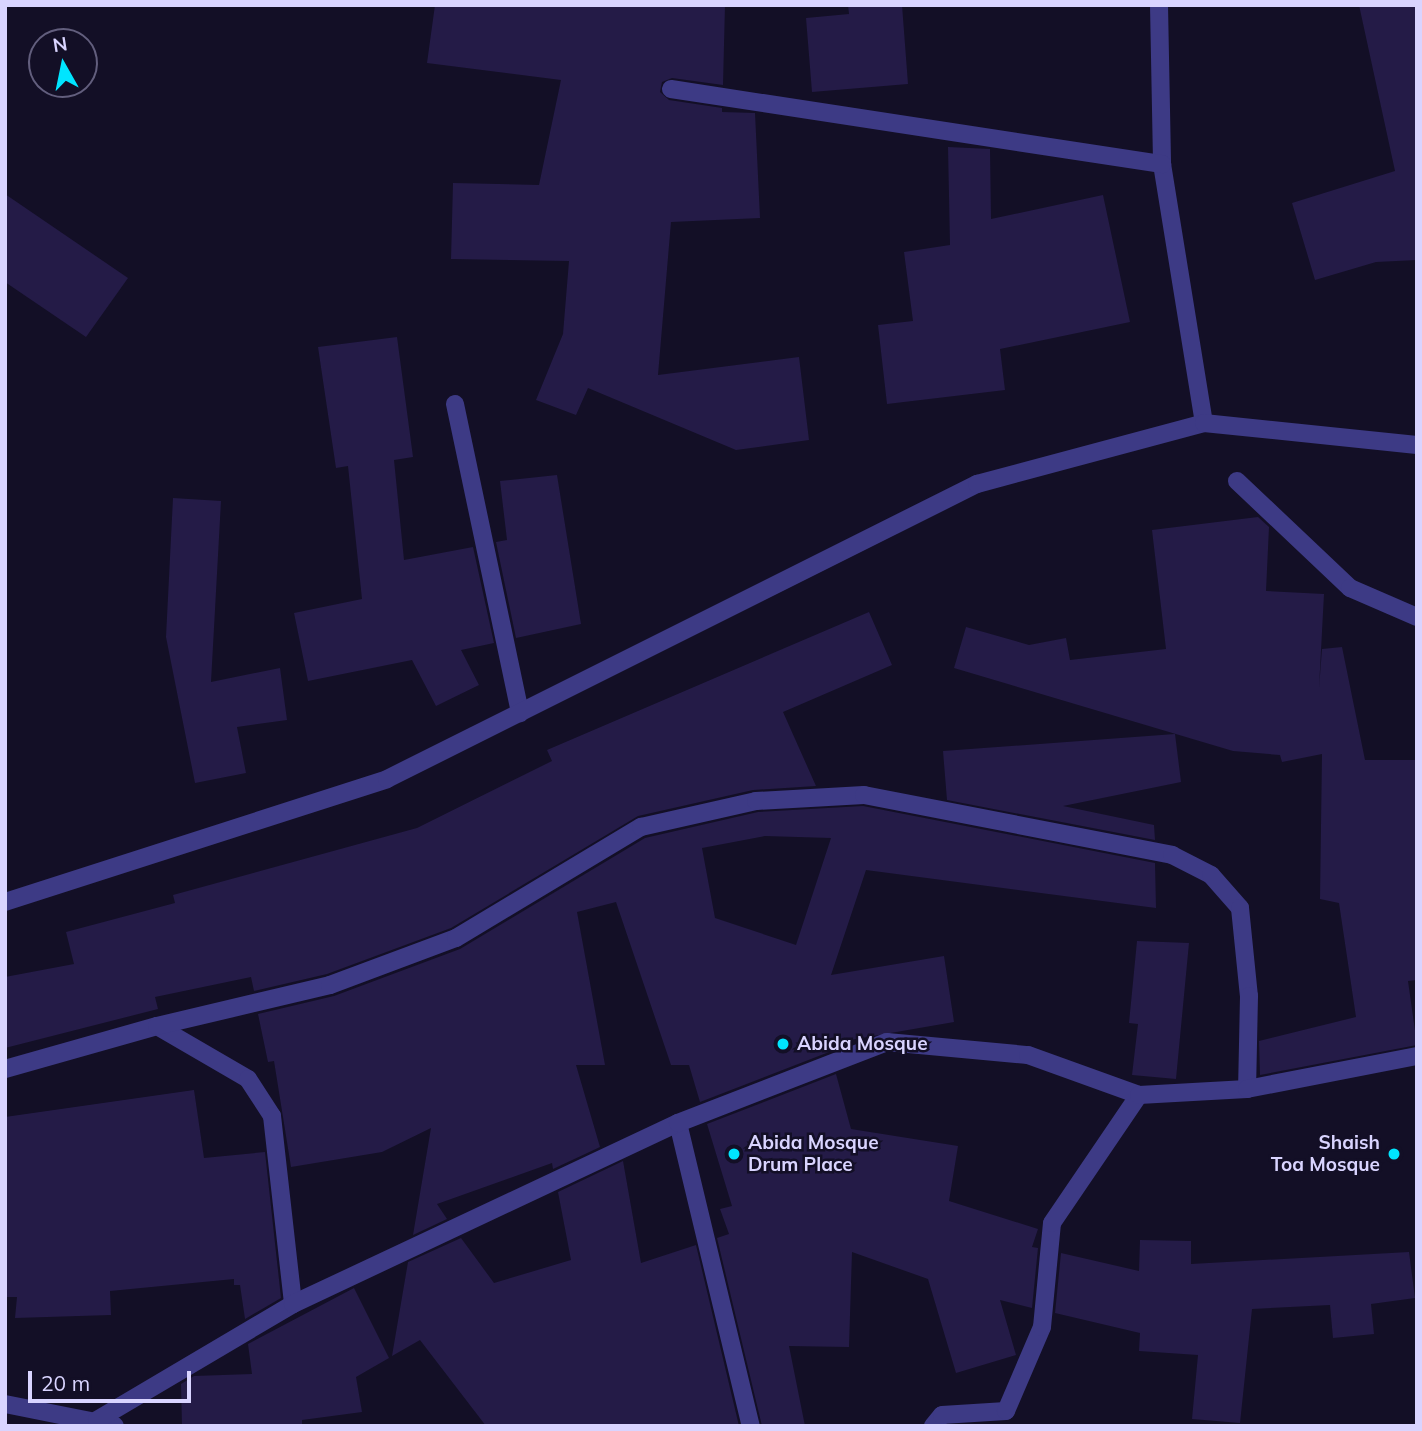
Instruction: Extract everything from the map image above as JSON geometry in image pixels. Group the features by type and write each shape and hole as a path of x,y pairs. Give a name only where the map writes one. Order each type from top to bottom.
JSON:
{"street":[{"path":"1158,5 1162,164 1204,423"},
{"path":"671,89 1162,164"},
{"path":"455,404 520,713"},
{"path":"5,902 387,779 977,484 1204,423 1417,445"},
{"path":"1237,481 1350,588 1417,617"},
{"path":"5,1069 157,1026 330,985 456,938 641,827 756,801 864,795 1172,855 1211,874 1240,908 1249,996 1247,1089"},
{"path":"157,1026 248,1079 272,1116 293,1304"},
{"path":"97,1420 293,1304 678,1123 887,1042 1028,1055 1139,1095 1247,1089 1417,1056"},
{"path":"933,1426 942,1415 1006,1411 1042,1327 1052,1223 1139,1095"},
{"path":"678,1123 751,1426"},
{"path":"5,1404 97,1420 116,1426"}],"building":[{"path":"435,5 725,5 723,85 672,78 662,82 660,92 669,100 722,108 722,112 755,113 760,218 671,222 658,375 799,357 809,440 736,450 588,388 576,415 536,400 563,334 569,261 451,259 453,183 539,185 561,80 427,63"},
{"path":"848,5 902,5 908,84 812,92 806,18 849,14"},
{"path":"1359,5 1417,5 1417,260 1376,262 1315,280 1292,203 1395,171"},
{"path":"948,147 990,149 991,219 1103,195 1130,322 1000,349 1005,390 887,404 878,325 913,321 904,252 950,245"},
{"path":"5,194 128,278 86,337 5,282"},
{"path":"397,337 413,457 394,460 404,560 473,547 494,643 461,650 479,685 436,706 412,660 308,681 294,613 362,599 348,466 336,468 318,347"},
{"path":"557,475 581,624 516,638 496,542 507,540 500,481"},
{"path":"173,498 221,501 211,682 280,668 287,720 237,727 246,773 195,783 166,637"},
{"path":"1258,517 1269,527 1266,591 1324,594 1319,688 1322,649 1342,647 1365,760 1417,760 1417,980 1408,981 1417,1045 1260,1075 1259,1041 1356,1017 1339,903 1320,899 1322,754 1282,762 1280,755 1233,751 954,668 966,627 1029,645 1066,638 1070,660 1166,649 1152,530"},
{"path":"869,612 892,665 783,712 816,786 753,790 638,816 451,928 327,974 254,991 251,977 155,997 158,1009 5,1048 5,977 74,964 66,932 175,903 173,895 417,828 552,761 547,750"},
{"path":"1175,734 1181,782 1063,806 1154,825 1155,840 947,800 943,751"},
{"path":"863,806 1155,863 1156,908 866,870 831,975 944,956 954,1022 827,1044 829,1052 700,1102 689,1065 671,1065 616,902 577,912 605,1065 576,1065 600,1147 553,1169 552,1163 437,1204 447,1219 413,1235 431,1128 382,1152 291,1167 274,1061 268,1062 258,1014 334,996 460,949 645,838 758,812","holes":["765,836 831,838 796,945 715,918 702,848"]},
{"path":"1137,941 1189,943 1176,1079 1132,1075 1138,1024 1129,1023"},
{"path":"836,1074 851,1129 958,1146 949,1201 1038,1229 1032,1247 1038,1248 1032,1308 1000,1300 1016,1355 956,1373 928,1279 852,1252 849,1347 789,1346 805,1426 762,1426 717,1238 729,1234 720,1209 732,1206 707,1124"},
{"path":"194,1090 204,1158 265,1152 281,1298 245,1319 240,1285 234,1285 234,1279 110,1291 111,1315 15,1318 17,1297 5,1297 5,1117"},
{"path":"623,1161 641,1263 696,1245 739,1426 486,1426 420,1340 392,1356 408,1262 461,1238 494,1283 571,1260 558,1192"},
{"path":"1140,1240 1191,1241 1191,1264 1409,1252 1415,1298 1371,1304 1374,1334 1333,1338 1330,1305 1252,1309 1240,1423 1192,1419 1198,1355 1139,1351 1140,1333 1055,1313 1061,1253 1139,1271"},
{"path":"354,1288 389,1358 356,1377 362,1412 302,1420 302,1426 182,1426 181,1384 194,1376 252,1374 248,1344"}],"place":[{"name":"Abida Mosque","path":"783,1044"},
{"name":"Abida Mosque Drum Place","path":"734,1154"},
{"name":"Shaish Toa Mosque","path":"1394,1154"}]}
